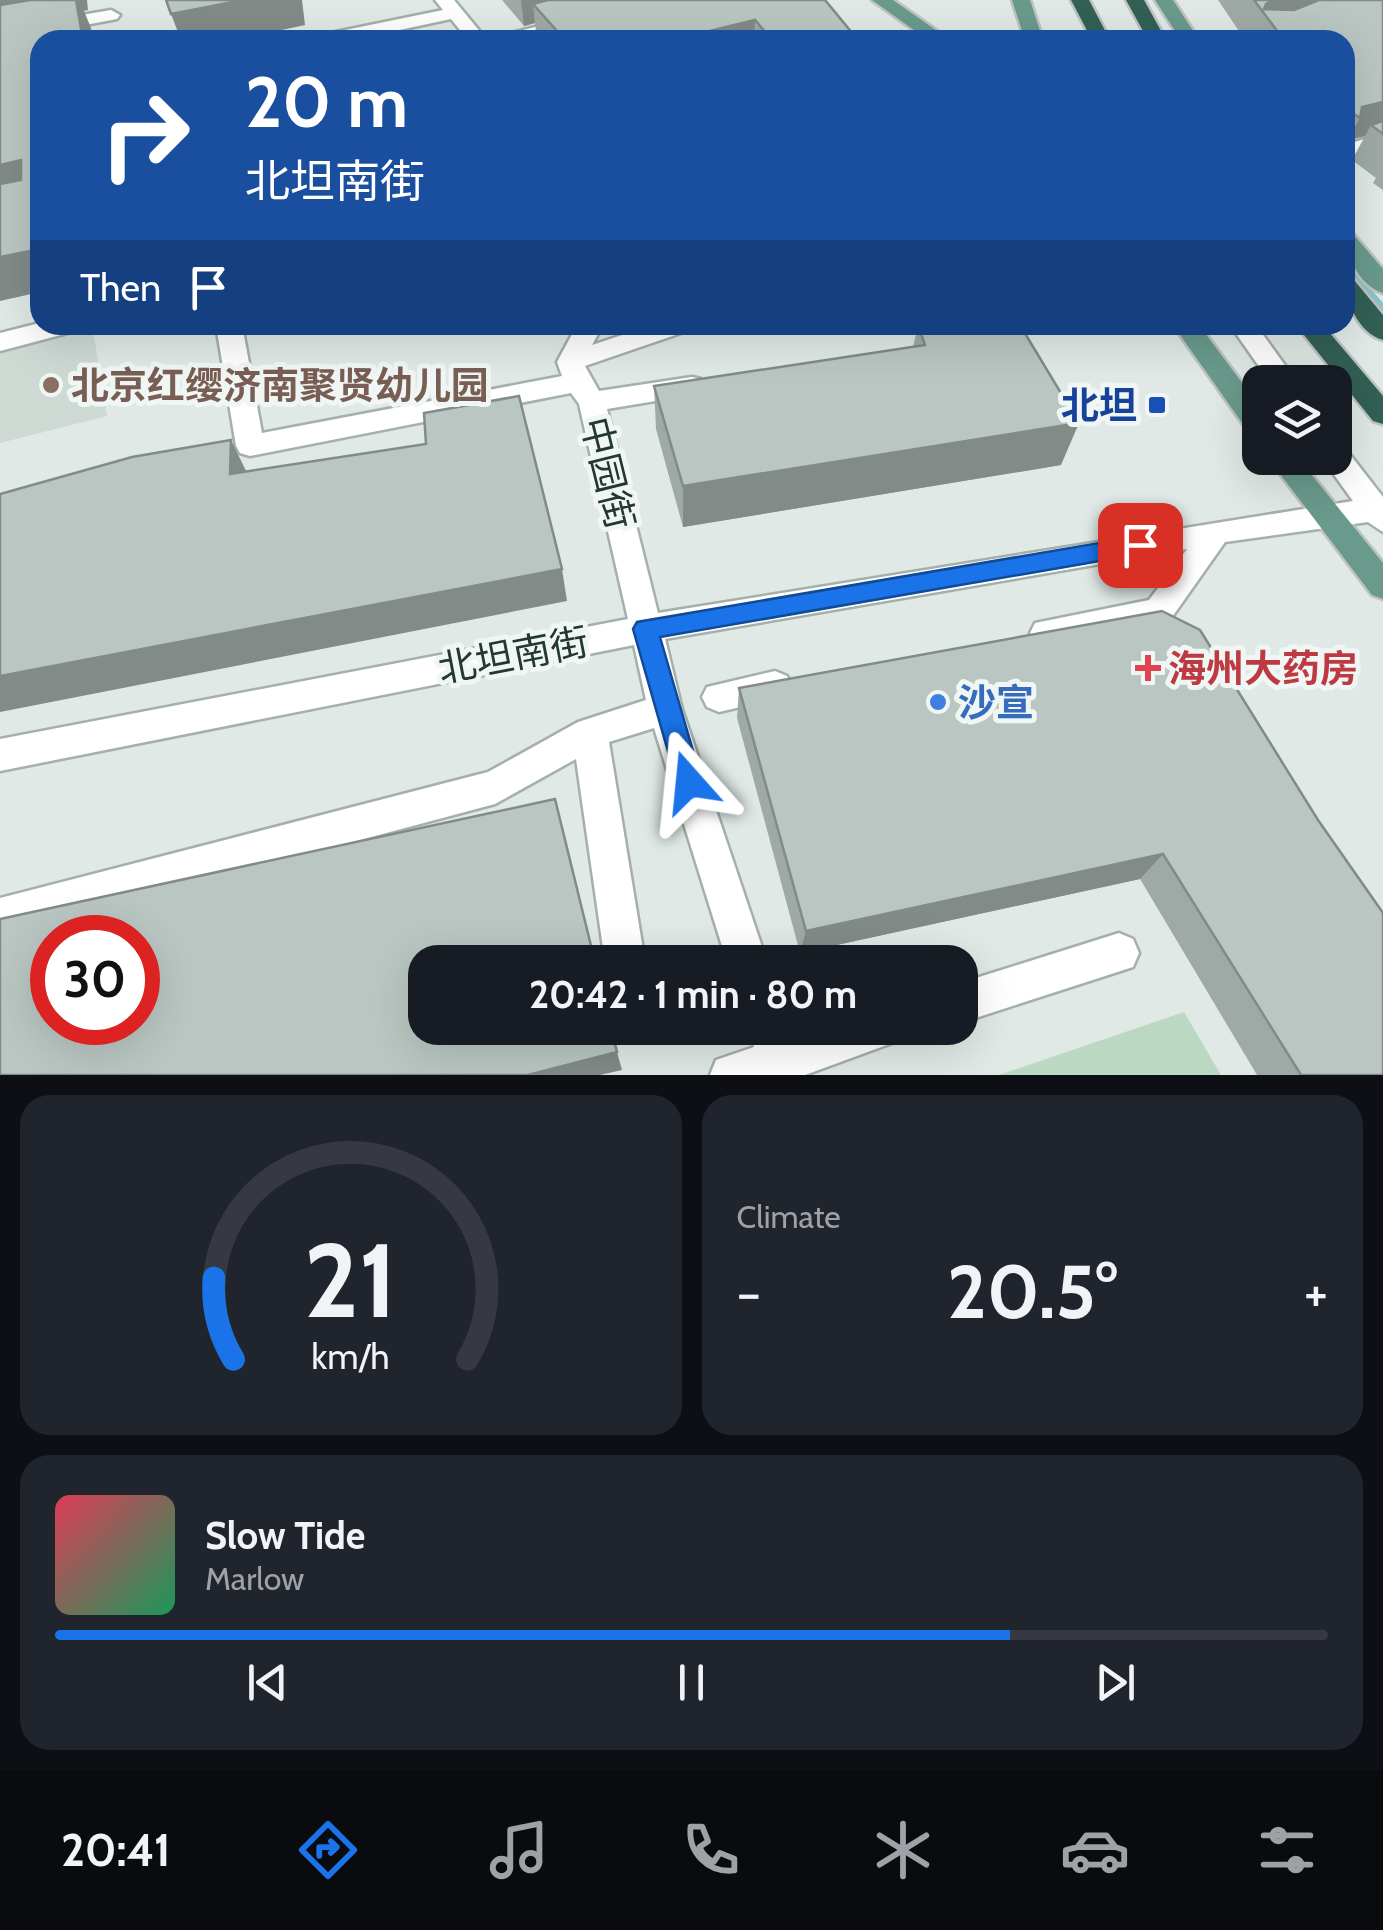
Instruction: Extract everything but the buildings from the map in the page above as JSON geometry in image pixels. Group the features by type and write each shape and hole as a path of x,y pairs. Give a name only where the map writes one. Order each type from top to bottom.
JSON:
{"highway":[{"path":"1080,0 1095,30"},
{"path":"1135,0 1152,30"},
{"path":"1355,298 1383,332"},
{"path":"1317,335 1383,414"}],"main road":[{"path":"881,0 926,30"},
{"path":"1021,0 1031,30"},
{"path":"1164,0 1184,30"},
{"path":"1355,251 1383,284"},
{"path":"1193,335 1242,402"},
{"path":"1294,475 1383,586"}],"street":[{"path":"364,30 450,7 470,30"},
{"path":"0,34 112,14"},
{"path":"546,30 595,18"},
{"path":"1355,149 1383,139"},
{"path":"0,342 30,334"},
{"path":"231,335 250,446 580,382 722,381"},
{"path":"580,382 588,335"},
{"path":"580,382 661,335"},
{"path":"1250,335 1272,365"},
{"name":"中园街","path":"580,382 665,709 741,945"},
{"path":"1351,475 1380,512"},
{"name":"北坦南街","path":"0,755 645,629 1216,532 1380,512"},
{"path":"1006,641 1159,611 1216,532"},
{"path":"719,698 815,678"},
{"path":"0,917 495,787 590,733 665,709"},
{"path":"590,733 623,945"},
{"path":"978,997 1119,953"},
{"path":"731,1075 777,1054 813,1045"}],"shaded area":[{"name":"北京红缨济南聚贤幼儿园","path":"73,335 94,335 107,416 0,443 0,353"}],"green space":[{"path":"1184,1012 1221,1075 999,1075"}],"waterway":[{"path":"1355,278 1383,311"}],"place":[{"name":"北京红缨济南聚贤幼儿园","path":"51,385"},
{"name":"北坦","path":"1157,405"},
{"name":"海州大药房","path":"1148,668"},
{"name":"沙宣","path":"938,702"}],"route":[{"path":"689,782 645,629 1140,545"}]}
